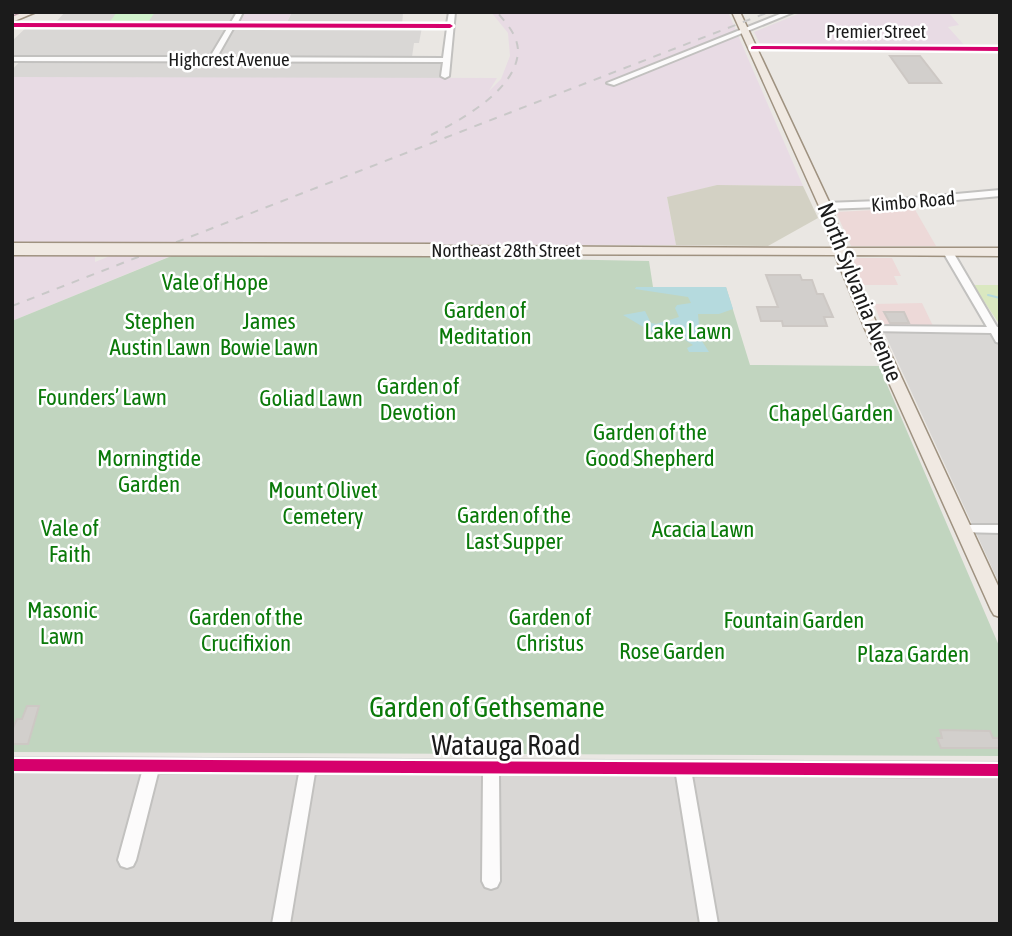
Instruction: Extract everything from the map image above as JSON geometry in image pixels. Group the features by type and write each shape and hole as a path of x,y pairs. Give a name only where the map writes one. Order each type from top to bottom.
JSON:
{"main road":[{"path":"12,22 32,12"},
{"name":"North Sylvania Avenue","path":"740,13 744,30 825,206 840,252 872,329 1000,610"},
{"path":"794,252 819,244 834,230"},
{"name":"Northeast 28th Street","path":"12,249 1000,252"}],"street":[{"path":"213,59 240,12"},
{"path":"445,76 452,12"},
{"path":"611,83 791,12"},
{"path":"12,22 22,26 450,26"},
{"path":"12,37 22,26"},
{"name":"Premier Street","path":"753,48 1000,49"},
{"name":"Highcrest Avenue","path":"12,59 447,60"},
{"name":"Kimbo Road","path":"825,206 891,204 1000,192"},
{"path":"948,252 998,333"},
{"path":"872,329 998,333"},
{"path":"964,529 1000,529"},
{"name":"Watauga Road","path":"12,765 1000,770"},
{"path":"127,860 152,766"},
{"path":"281,924 308,767"},
{"path":"491,768 491,881"},
{"path":"683,768 709,924"}],"shaded area":[{"path":"65,12 243,12 237,24 286,24 292,12 403,12 402,27 422,27 419,43 414,43 412,57 444,58 444,80 12,78 12,70 24,57 12,57 12,41 31,23 55,23"},
{"path":"243,12 292,12 286,24 236,25"},
{"path":"491,12 728,12 803,186 717,185 667,198 676,245 200,244 12,321 12,256 95,256 95,262 140,244 12,243 12,77 497,78 489,91 501,79 510,56 508,33"},
{"path":"803,12 948,12 959,25 948,27 966,47 762,48 754,32"},
{"path":"717,185 803,186 818,218 768,246 676,245 667,197"},
{"path":"914,208 936,246 851,246 836,212"},
{"path":"857,258 892,258 901,276 894,276 898,285 863,285 853,262"},
{"path":"922,303 933,326 882,325 874,304"},
{"path":"884,332 1000,333 1000,585"},
{"path":"1000,761 1000,924 12,924 12,762"}],"green space":[{"path":"117,12 155,12 147,24 108,24"},
{"name":"Mount Olivet Cemetery","path":"174,255 649,261 653,287 726,287 750,365 879,366 1000,648 1000,756 12,752 12,321"},
{"path":"973,285 1000,285 1000,325"}],"water":[{"path":"726,287 733,309 719,314 698,314 700,338 709,352 689,352 687,348 693,345 682,338 662,338 623,315 645,311 651,323 656,324 679,317 675,308 677,305 691,303 688,297 635,289"}],"building":[{"path":"890,56 920,56 941,83 909,83"},
{"path":"766,275 800,275 802,280 812,280 817,294 823,294 833,317 824,317 827,326 783,326 782,321 761,321 757,307 778,307"},
{"path":"884,312 904,312 909,323 890,323"},
{"path":"27,706 39,706 28,744 12,744 12,730 17,719 22,719"},
{"path":"940,730 990,731 993,738 1000,738 1000,748 941,748 937,738 942,738"}],"waterway":[{"path":"988,295 1000,298"}],"railway":[{"path":"431,135 486,102 509,78 515,64 517,44 497,12"},
{"path":"12,306 769,12"}],"cycle path":[{"path":"12,25 450,26"},
{"path":"753,48 1000,49"},
{"path":"12,765 1000,770"}],"park label":[{"name":"Vale of Hope","path":"215,282"},
{"name":"Garden of Meditation","path":"485,323"},
{"name":"Lake Lawn","path":"688,331"},
{"name":"Stephen Austin Lawn","path":"160,334"},
{"name":"James Bowie Lawn","path":"269,334"},
{"name":"Founders’ Lawn","path":"102,397"},
{"name":"Goliad Lawn","path":"311,398"},
{"name":"Garden of Devotion","path":"418,399"},
{"name":"Chapel Garden","path":"831,413"},
{"name":"Garden of the Good Shepherd","path":"650,445"},
{"name":"Morningtide Garden","path":"149,471"},
{"name":"Garden of the Last Supper","path":"514,528"},
{"name":"Acacia Lawn","path":"703,529"},
{"name":"Vale of Faith","path":"70,541"},
{"name":"Fountain Garden","path":"794,620"},
{"name":"Masonic Lawn","path":"62,623"},
{"name":"Garden of the Crucifixion","path":"246,630"},
{"name":"Garden of Christus","path":"550,630"},
{"name":"Rose Garden","path":"672,651"},
{"name":"Plaza Garden","path":"913,654"},
{"name":"Garden of Gethsemane","path":"487,707"}]}
